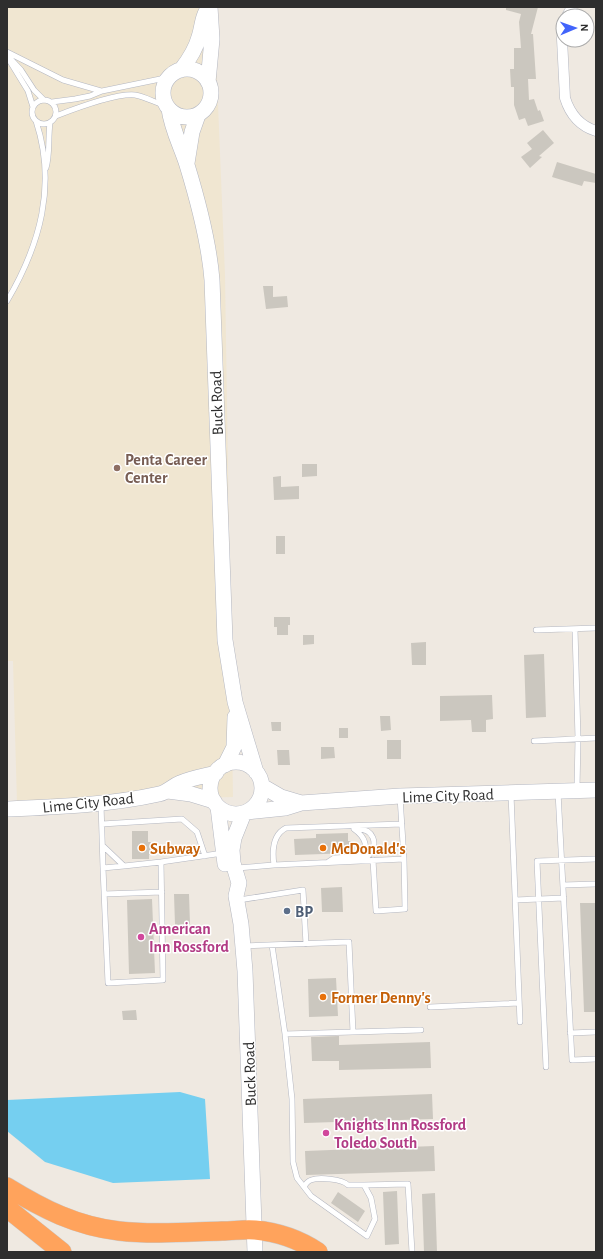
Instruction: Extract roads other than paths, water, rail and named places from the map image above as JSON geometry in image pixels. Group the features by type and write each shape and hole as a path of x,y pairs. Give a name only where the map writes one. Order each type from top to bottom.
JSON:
{"highway":[{"path":"7,1187 37,1206 75,1222 100,1228 152,1233 254,1230 275,1233 292,1239 318,1252"},
{"path":"7,1208 62,1252"}],"street":[{"path":"175,74 189,69 196,71 208,82 211,89 209,104 198,115 183,117 176,114 168,108 164,97 164,90 166,83 187,61 199,38 204,16 209,7"},
{"path":"208,82 212,39 209,7"},
{"path":"562,48 566,102 570,112 580,122 596,131"},
{"name":"Buck Road","path":"168,108 174,133 186,164 208,247 211,266 225,640 235,702 259,779"},
{"path":"186,164 192,132 198,115"},
{"name":"Buck Road","path":"221,769 234,747 235,702"},
{"path":"233,763 241,763 252,768 259,779 261,796 252,809 246,812 231,814 224,811 216,804 210,792 211,784 221,769 233,763"},
{"name":"Lime City Road","path":"168,791 179,783 221,769"},
{"name":"Lime City Road","path":"259,779 281,797 301,803"},
{"name":"Lime City Road","path":"246,812 285,808 301,803 400,796 596,790"},
{"name":"Lime City Road","path":"7,809 100,803 168,791 191,794 216,804"},
{"name":"Buck Road","path":"216,804 223,853 231,892 236,898"},
{"name":"Buck Road","path":"246,812 234,838 232,850 235,868 240,883 236,898 243,946 246,996 255,1252"}],"lane":[{"path":"7,55 63,80 102,91"},
{"path":"7,55 21,70 34,90 44,100"},
{"path":"7,55 28,91 33,107 32,114 40,134 45,169 44,202 38,233 27,265 7,301"},
{"path":"33,107 37,102 44,100 52,102 76,99 90,96 102,91 175,74"},
{"path":"45,169 48,161 50,123 56,116 79,107 118,96 133,95 146,98 168,108"},
{"path":"52,102 56,110 56,116"},
{"path":"36,121 42,124 50,123"},
{"path":"536,630 596,628"},
{"path":"575,629 578,739 577,790"},
{"path":"534,741 596,738"},
{"path":"558,791 572,1060 596,1059"},
{"path":"511,793 520,1022"},
{"path":"373,860 376,911 405,909 404,859 400,796"},
{"path":"100,803 108,983 163,980 161,862"},
{"path":"102,824 182,819 197,832 205,856"},
{"path":"274,865 273,856 275,841 282,830 293,828 402,824"},
{"path":"293,828 300,830 360,828 373,836 375,842 373,850 368,856 334,858 327,863"},
{"path":"354,829 366,842 363,853 358,857"},
{"path":"103,846 124,866"},
{"path":"103,868 161,862 223,853"},
{"path":"235,868 404,859"},
{"path":"546,1067 537,861 596,859"},
{"path":"563,885 596,884"},
{"path":"236,898 303,890 306,944"},
{"path":"104,894 162,892"},
{"path":"515,900 564,898"},
{"path":"243,946 350,942 353,1032"},
{"path":"272,945 285,1034 292,1099 293,1162 297,1178 311,1196 368,1236 375,1218 371,1198 364,1185"},
{"path":"430,1006 519,1003"},
{"path":"285,1034 421,1030"},
{"path":"570,1033 596,1032"},
{"path":"304,1187 311,1180 328,1179 344,1182 348,1185 408,1184 412,1252"}],"water":[{"path":"180,1092 205,1099 210,1179 113,1183 45,1162 7,1131 7,1100"}],"place":[{"name":"Penta Career Center","path":"117,468"},
{"name":"Subway","path":"142,848"},
{"name":"McDonald's","path":"323,848"},
{"name":"BP","path":"287,911"},
{"name":"American Inn Rossford","path":"141,937"},
{"name":"Former Denny's","path":"323,997"},
{"name":"Knights Inn Rossford Toledo South","path":"326,1133"}]}
